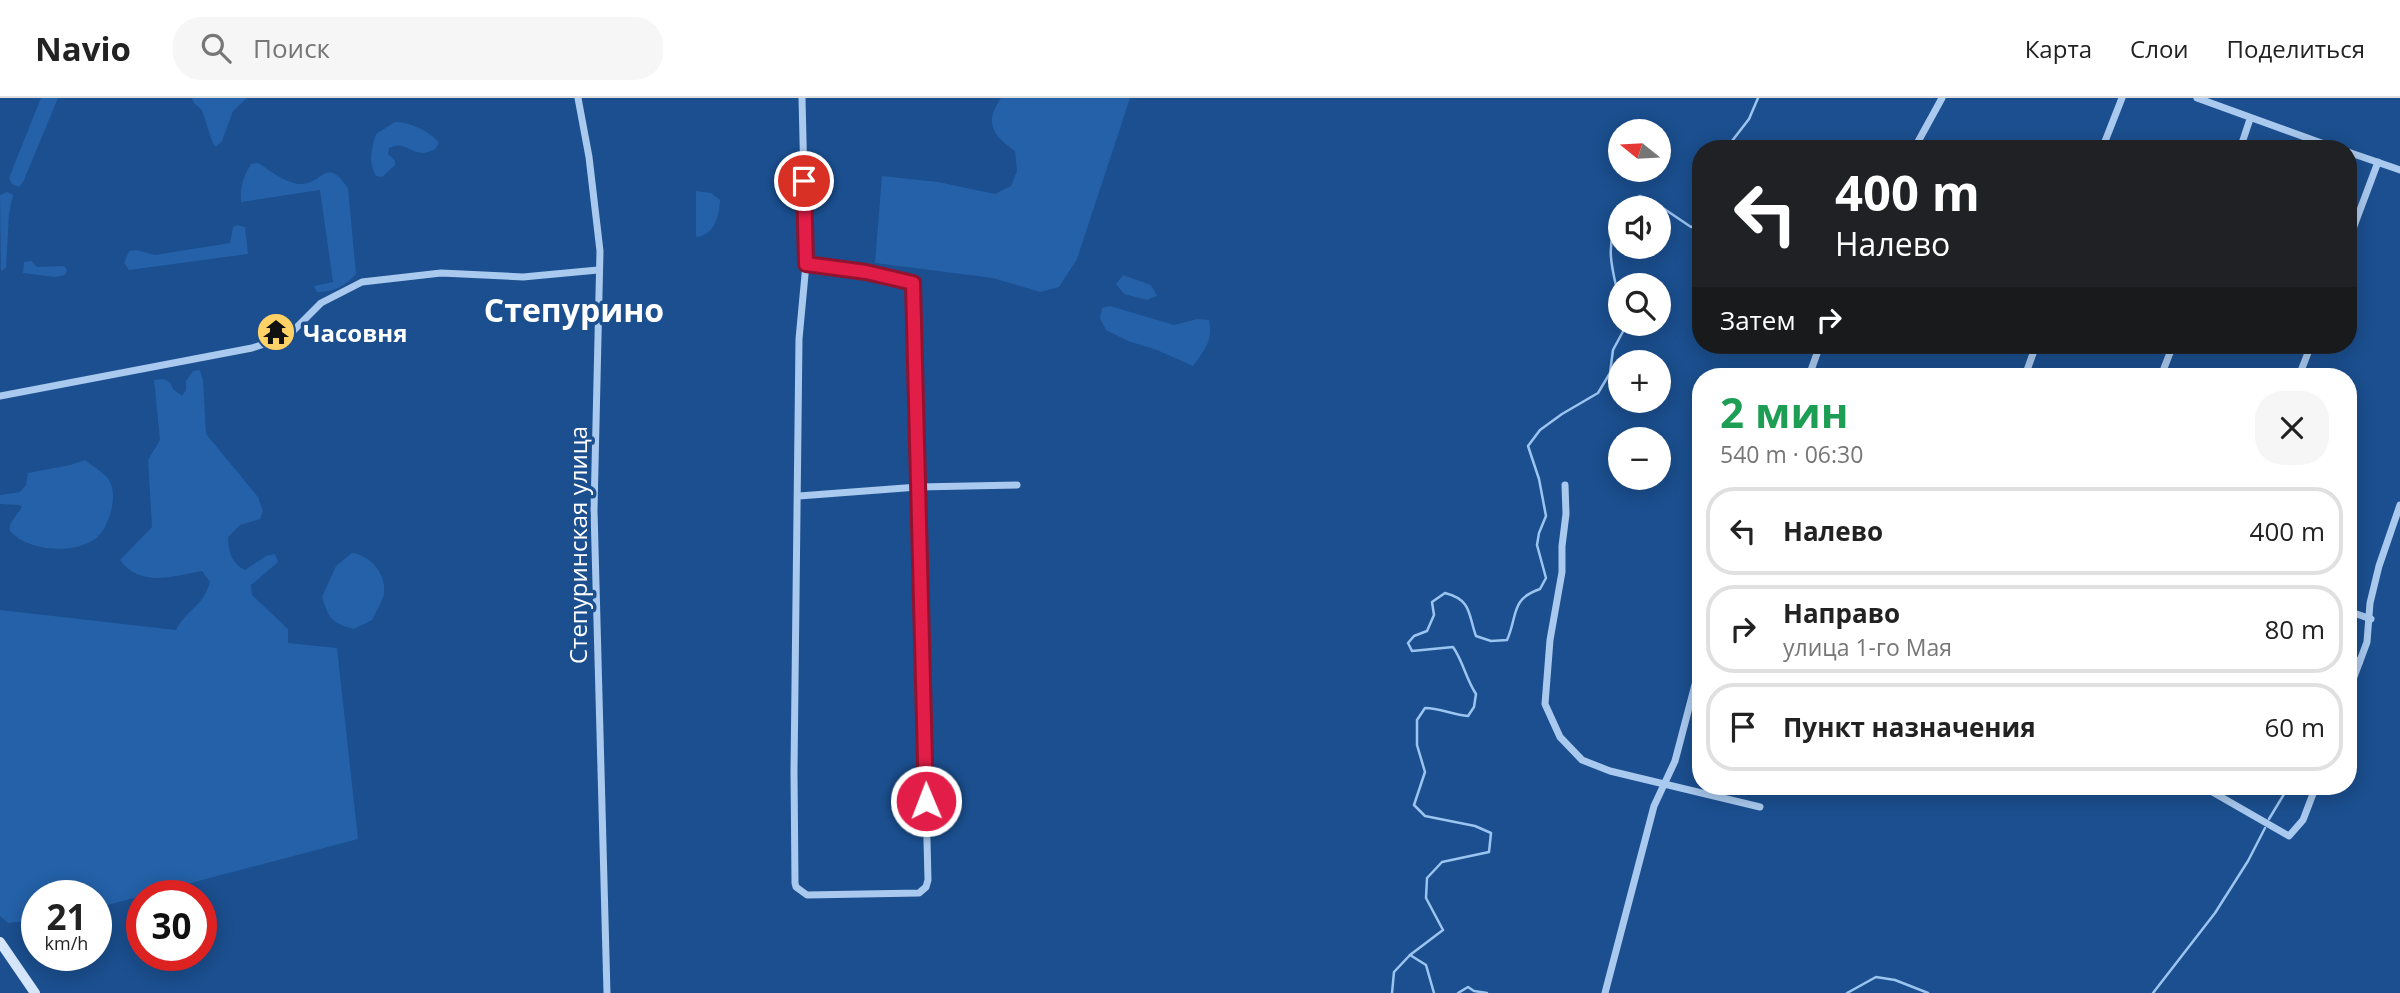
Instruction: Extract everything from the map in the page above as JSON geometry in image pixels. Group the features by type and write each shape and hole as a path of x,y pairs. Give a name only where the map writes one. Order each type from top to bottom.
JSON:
{"street":[{"name":"Степуринская улица","path":"578,98 589,157 600,251 594,510 607,993"},
{"path":"802,98 806,264 799,339 794,771 796,887 807,895 919,893 926,887 928,880 913,283 866,272 806,264"},
{"path":"1919,140 1942,98"},
{"path":"2106,140 2122,98"},
{"path":"2197,98 2312,140"},
{"path":"2243,140 2250,119"},
{"path":"2357,155 2400,170"},
{"path":"2357,218 2378,162"},
{"path":"0,396 252,348 282,338 321,303 362,282 441,273 523,277 598,270"},
{"path":"799,496 918,487 1017,485"},
{"path":"1565,485 1562,572 1550,640 1545,704 1560,737 1582,760 1610,771 1692,790"},
{"path":"2357,668 2367,642 2371,603 2379,566 2400,505"},
{"path":"2357,614 2371,619"},
{"path":"1605,993 1654,806 1675,761 1692,696"},
{"path":"1712,795 1760,807"},
{"path":"2218,795 2289,836 2303,820 2313,795"},
{"path":"0,942 35,993"}],"shaded area":[{"path":"41,98 58,98 19,187 12,184 9,178"},
{"path":"192,98 247,98 233,111 222,141 216,147 202,110"},
{"path":"1001,98 1130,98 1077,259 1059,287 1040,292 993,278 875,263 882,176 938,182 995,194 1011,186 1017,171 1015,151 996,134 992,122"},
{"path":"395,122 419,128 439,143 435,149 424,153 399,145 389,148 388,154 395,161 395,165 382,177 376,176 371,156 376,134"},
{"path":"258,163 282,178 298,184 313,181 328,172 334,173 348,188 356,274 348,282 339,288 323,292 317,292 314,286 333,282 320,190 241,202 246,173 251,164"},
{"path":"696,191 711,193 720,200 719,212 712,229 696,237"},
{"path":"7,192 13,195 9,214 6,268 1,271 0,195"},
{"path":"233,227 245,227 248,254 129,270 124,263 129,251 155,255 230,243"},
{"path":"31,261 37,267 64,266 67,270 65,275 55,277 23,273 24,262"},
{"path":"1123,275 1151,285 1157,296 1147,300 1124,294 1116,284"},
{"path":"1110,306 1174,325 1197,319 1209,320 1210,334 1207,345 1193,366 1128,341 1106,330 1100,318 1102,308"},
{"path":"200,370 203,380 206,434 258,497 263,511 260,519 240,525 228,537 232,556 245,570 266,556 275,554 278,562 251,585 252,595 288,629 288,643 337,648 358,839 202,880 126,880 126,900 112,904 112,880 21,880 21,922 8,923 0,916 0,610 176,630 199,603 210,582 202,571 169,577 147,577 128,569 120,560 152,527 148,460 160,440 154,380 163,379 170,382 173,389 182,396 186,390 186,381 193,371"},
{"path":"85,460 107,477 112,486 111,511 104,528 95,539 63,549 39,547 27,543 10,531 10,524 22,507 0,504 0,495 20,492 26,485 28,473"},
{"path":"352,553 365,557 376,567 384,587 383,597 372,620 354,629 340,625 332,619 322,597 336,566"}],"waterway":[{"path":"1733,140 1749,119 1758,98"},
{"path":"1671,214 1692,227"},
{"path":"1611,259 1613,273"},
{"path":"1392,993 1394,972 1410,955 1443,930 1426,898 1427,878 1442,862 1489,852 1491,833 1475,826 1425,816 1414,805 1425,772 1417,745 1417,720 1425,708 1468,716 1474,707 1476,694 1453,647 1412,651 1408,643 1414,636 1427,631 1434,615 1432,602 1445,593 1465,604 1476,636 1491,641 1507,640 1519,603 1530,593 1540,589 1546,578 1537,545 1546,516 1539,479 1528,446 1540,430 1598,393 1610,373 1613,350 1621,336"},
{"path":"2269,819 2284,795"},
{"path":"2153,993 2215,913 2265,828"},
{"path":"1410,955 1426,965 1434,993"},
{"path":"1847,993 1876,977 1895,980 1928,993"},
{"path":"1458,993 1468,987 1487,993"}],"place":[{"name":"Часовня","path":"276,332"}],"district":[{"name":"Степурино","path":"574,309"}],"route":[{"path":"804,181 806,264 866,272 913,283 926,801"}]}
